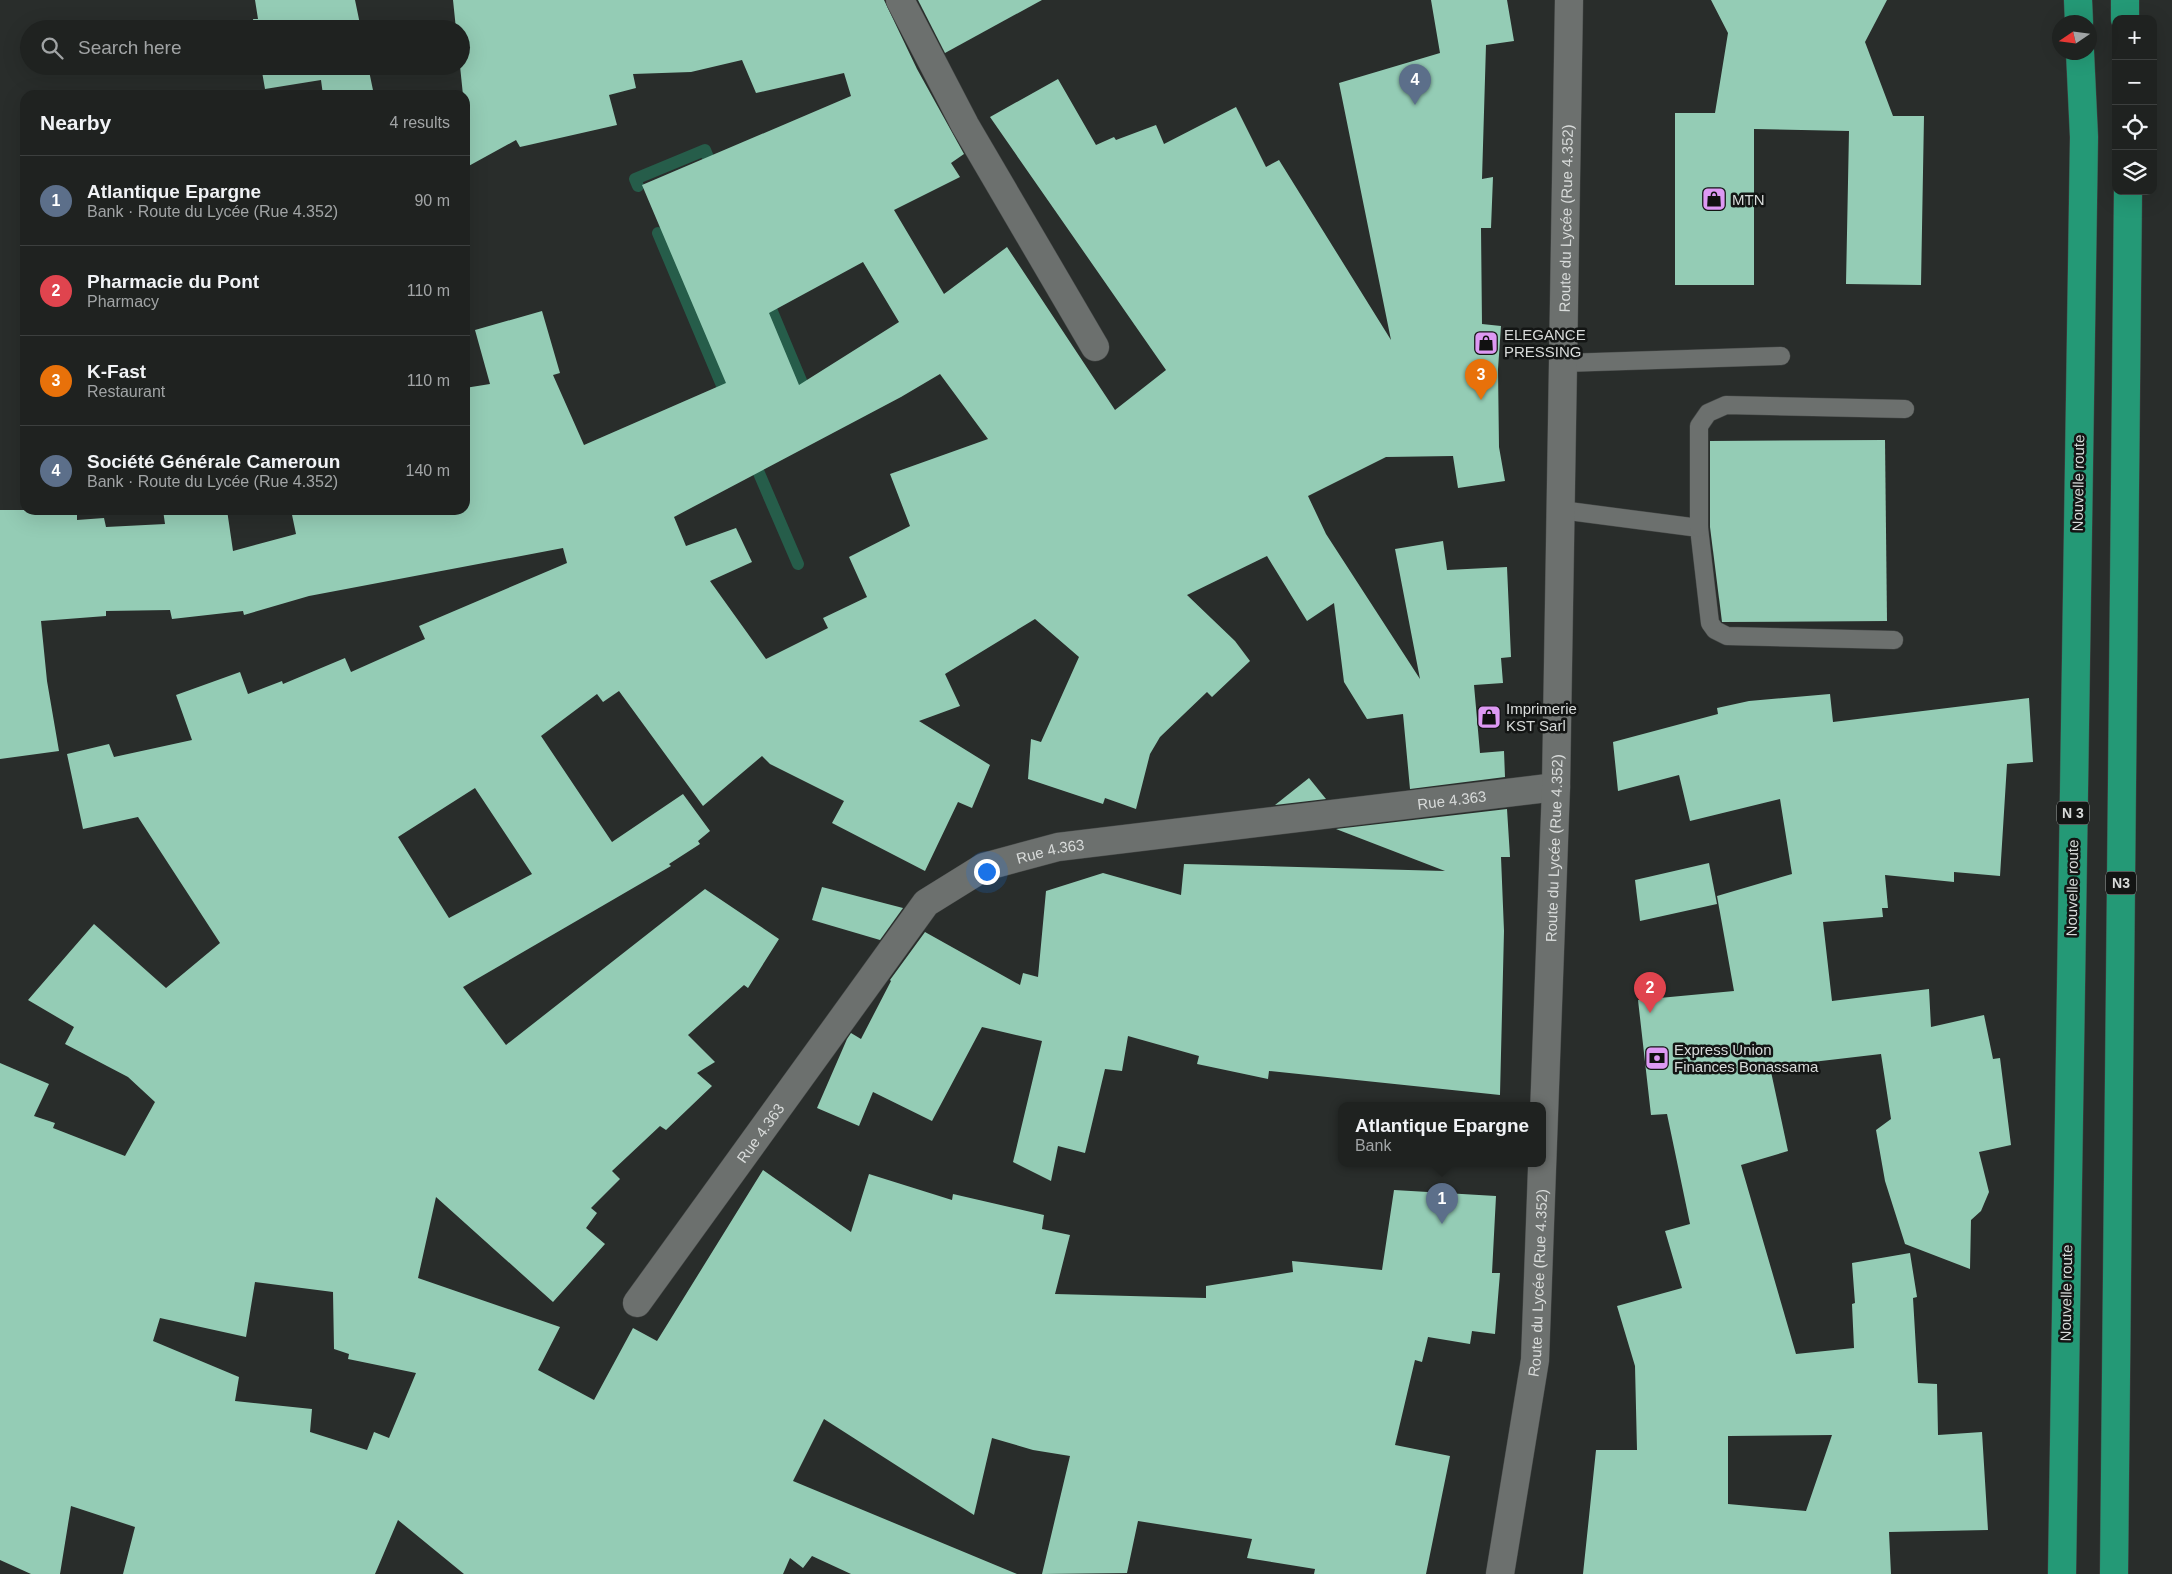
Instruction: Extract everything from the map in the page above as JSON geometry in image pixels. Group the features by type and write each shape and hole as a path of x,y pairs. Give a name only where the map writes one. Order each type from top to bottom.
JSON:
{"highway":[{"path":"2078,0 2079,15"},
{"path":"2125,0 2125,15"},
{"name":"Nouvelle route","path":"2062,1574 2084,137 2080,60"},
{"name":"N3","path":"2114,1574 2128,195"}],"main road":[{"path":"900,0 964,125 1095,347"},
{"name":"Route du Lycée (Rue 4.352)","path":"1544,1102 1556,787 1569,0"},
{"name":"Rue 4.363","path":"637,1303 926,903 984,867 1058,847 1556,787"},
{"name":"Route du Lycée (Rue 4.352)","path":"1500,1574 1535,1360 1542,1167"}],"lane":[{"path":"1564,363 1781,356"},
{"path":"1894,640 1727,636 1715,630 1710,623 1699,528 1699,426 1708,413 1726,404 1905,409"},
{"path":"1561,510 1699,528"}],"building":[{"path":"255,0 355,0 359,20 253,19 258,19"},
{"path":"453,0 884,0 917,69 964,154 951,163 960,177 894,210 944,294 1007,247 1115,410 1166,370 990,117 1058,79 1096,145 1114,137 1116,140 1156,125 1164,144 1236,107 1266,167 1279,160 1391,340 1339,83 1440,53 1431,0 1507,0 1514,41 1486,45 1482,179 1493,177 1491,228 1481,228 1482,324 1501,326 1498,369 1499,447 1505,481 1458,488 1453,456 1386,457 1308,496 1326,534 1420,679 1395,549 1443,541 1447,570 1507,567 1511,657 1501,658 1503,683 1474,685 1480,753 1504,751 1505,777 1410,789 1403,714 1367,719 1344,682 1334,603 1307,621 1267,556 1187,595 1235,641 1250,661 1212,697 1207,692 1160,737 1150,754 1136,809 1105,798 1103,804 1028,779 1031,739 1041,742 1079,657 1035,619 945,674 960,706 919,721 990,765 972,808 958,802 925,871 832,823 844,801 770,764 762,756 703,806 619,691 603,702 597,694 541,736 612,842 683,794 710,831 698,841 700,844 669,864 671,866 463,987 506,1045 705,889 779,939 748,988 744,985 688,1035 715,1062 697,1073 712,1086 666,1130 660,1126 612,1171 620,1179 591,1208 597,1213 586,1228 605,1244 553,1302 436,1197 418,1278 560,1327 538,1370 594,1400 633,1328 657,1341 763,1170 851,1232 869,1174 952,1200 953,1194 1044,1215 1042,1229 1070,1235 1055,1294 1206,1298 1206,1286 1293,1272 1292,1261 1382,1270 1394,1190 1496,1196 1492,1273 1500,1273 1495,1334 1472,1331 1470,1344 1428,1337 1422,1362 1415,1360 1395,1445 1450,1456 1426,1574 1314,1574 1315,1569 1247,1558 1252,1539 1138,1521 1127,1573 1042,1574 1070,1456 1033,1450 992,1438 974,1515 824,1419 793,1481 1017,1574 851,1574 812,1556 803,1568 790,1558 783,1574 464,1574 398,1520 375,1574 123,1574 135,1527 71,1506 60,1574 31,1574 0,1560 0,1063 49,1084 34,1116 55,1123 53,1128 125,1156 155,1102 128,1077 65,1044 74,1027 28,1000 94,924 166,988 220,943 138,817 83,829 67,754 109,744 114,757 192,740 176,695 240,672 248,694 282,681 283,684 345,658 351,672 425,639 419,626 567,563 563,548 309,596 244,615 243,611 172,619 170,610 106,611 106,616 41,621 47,681 59,751 0,759 0,510 20,510 20,515 77,515 77,520 104,518 106,527 165,524 164,515 228,515 233,551 296,534 292,515 470,515 470,387 490,384 475,330 542,311 560,373 553,375 584,445 726,383 642,185 851,96 844,73 756,93 742,60 691,72 633,74 636,88 609,95 617,125 520,147 516,140 470,165 470,90 462,90 461,75 470,75 470,20 455,20","holes":["863,262 899,322 799,385 769,313","940,374 988,439 890,474 910,526 849,557 867,597 823,618 828,628 766,659 710,581 752,562 736,528 686,546 674,517 901,397","475,788 532,874 449,918 398,837","255,1282 333,1292 334,1349 349,1354 348,1359 416,1373 389,1438 374,1432 367,1450 310,1432 312,1409 235,1401 239,1377 153,1341 160,1318 246,1337"]},
{"path":"918,0 1042,0 945,53"},
{"path":"1711,0 1887,0 1865,42 1893,116 1924,116 1921,285 1846,284 1849,131 1754,129 1754,285 1675,285 1675,113 1715,113 1728,33"},
{"path":"263,75 370,75 373,90 322,90 321,80 265,89"},
{"path":"1885,440 1887,621 1722,622 1710,527 1710,441"},
{"path":"1830,694 1833,722 2029,698 2033,762 2007,764 2000,876 1954,872 1954,882 1885,875 1888,908 1882,908 1883,917 1823,922 1832,1001 1929,989 1931,1027 1984,1015 1993,1059 2000,1058 2011,1145 1979,1152 1989,1192 1981,1211 1971,1220 1970,1269 1905,1244 1885,1181 1876,1130 1891,1119 1881,1054 1770,1067 1788,1151 1741,1165 1796,1354 1854,1348 1852,1304 1855,1303 1852,1263 1910,1253 1917,1297 1913,1298 1918,1383 1937,1384 1938,1435 1982,1432 1988,1530 1889,1532 1891,1574 1583,1574 1596,1450 1637,1450 1635,1366 1617,1306 1682,1288 1665,1231 1690,1224 1667,1114 1651,1115 1638,1000 1734,991 1717,896 1792,874 1780,799 1690,821 1679,775 1618,791 1613,742 1718,714 1717,708 1749,701","holes":["1832,1435 1806,1511 1728,1504 1728,1436"]},
{"path":"1309,778 1326,799 1275,805"},
{"path":"1507,809 1510,857 1501,857 1504,931 1500,1095 1269,1071 1268,1079 1197,1064 1199,1056 1128,1036 1122,1071 1105,1069 1085,1153 1058,1146 1051,1181 1013,1162 1042,1041 982,1027 932,1121 873,1092 859,1126 817,1108 847,1039 851,1033 861,1039 890,980 925,932 1020,985 1023,973 1038,977 1046,891 1103,873 1181,895 1184,864 1445,871 1336,829"},
{"path":"1709,863 1717,904 1640,921 1635,880"},
{"path":"822,887 903,908 880,940 812,920"}],"waterway":[{"path":"638,186 635,179 705,150 714,172"},
{"path":"658,233 726,395"},
{"path":"766,297 807,395"},
{"path":"752,457 798,564"}],"place":[{"name":"Société Générale Cameroun","path":"1415,105"},
{"name":"MTN","path":"1714,199"},
{"name":"ELEGANCE PRESSING","path":"1486,343"},
{"name":"K-Fast","path":"1481,400"},
{"name":"Imprimerie KST Sarl","path":"1489,717"},
{"name":"Pharmacie du Pont","path":"1650,1013"},
{"name":"Express Union Finances Bonassama","path":"1657,1058"},
{"name":"Atlantique Epargne","path":"1442,1224"}]}
